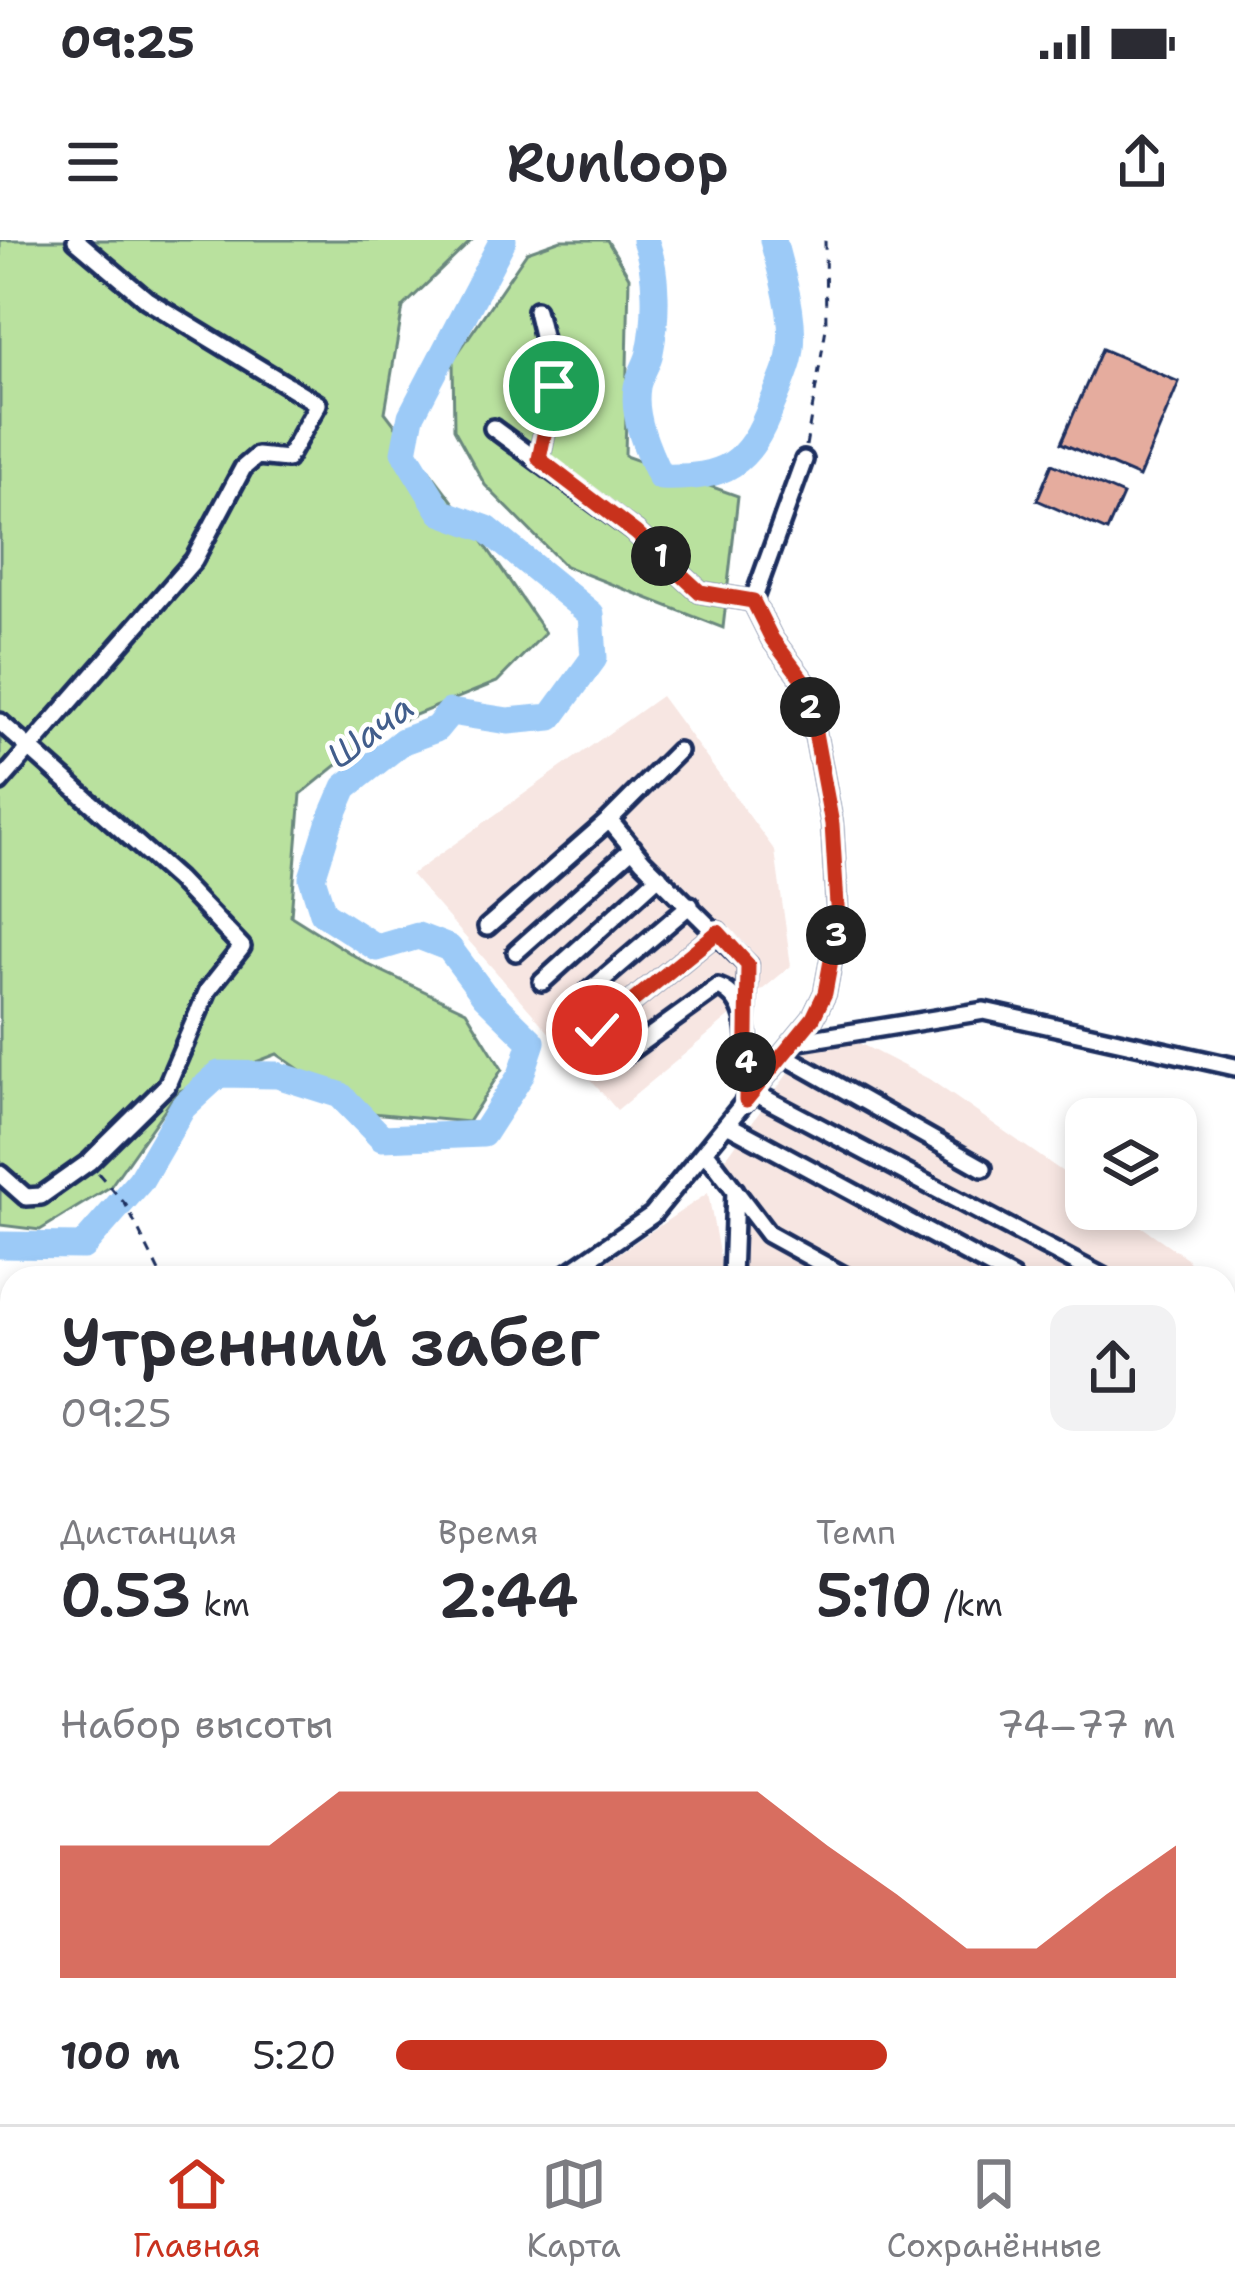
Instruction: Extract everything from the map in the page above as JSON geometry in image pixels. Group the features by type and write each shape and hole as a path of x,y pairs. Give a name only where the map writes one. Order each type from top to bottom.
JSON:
{"street":[{"path":"0,782 194,560 243,468 257,456 287,459 318,404 147,300 76,240"},
{"path":"536,310 554,386 539,459"},
{"path":"493,428 636,533 700,592 753,601"},
{"path":"578,1266 652,1215 813,1018 825,993 838,922 832,824 806,684 772,639 753,601 804,460"},
{"path":"0,722 177,879 242,947 208,990 167,1084 89,1162 41,1196 26,1197 0,1174"},
{"path":"487,927 609,820 678,751"},
{"path":"609,820 748,965 750,1096"},
{"path":"516,952 632,848"},
{"path":"542,982 659,876"},
{"path":"574,1004 689,905"},
{"path":"597,1030 718,932"},
{"path":"620,1058 718,987 728,991 746,1018"},
{"path":"789,1048 985,1011 1235,1066"},
{"path":"789,1048 983,1168"},
{"path":"750,1096 1082,1266"},
{"path":"727,1124 990,1266"},
{"path":"705,1151 768,1234 826,1266"},
{"path":"732,1266 735,1190"}],"path":[{"path":"804,460 826,328 825,240"},
{"path":"89,1162 126,1205 156,1266"}],"shaded area":[{"path":"661,696 775,851 791,966 617,1110 411,875"},
{"path":"855,1041 929,1079 1065,1173 1065,1230 1146,1230 1187,1258 1191,1266 725,1266 725,1159 803,1053"},
{"path":"708,1193 721,1266 600,1266"}],"green space":[{"path":"0,240 472,240 403,307 385,412 545,633 497,682 383,728 301,794 291,916 369,965 466,1011 502,1069 468,1122 361,1112 277,1054 177,1092 110,1187 40,1230 0,1225"},
{"path":"561,240 607,240 629,277 625,456 738,496 723,628 565,566 485,485 454,429 453,360 527,252"}],"building":[{"path":"1102,349 1179,382 1139,477 1061,443"},
{"path":"1052,464 1123,495 1107,531 1037,500"}],"waterway":[{"name":"Шача","path":"0,1245 83,1246 140,1181 183,1107 219,1074 277,1075 340,1095 382,1138 483,1134 521,1075 532,1042 484,995 449,948 418,936 377,948 323,913 312,878 345,787 403,741 436,729 450,712 508,721 551,717 594,658 591,614 487,529 441,512 404,452 411,416 503,240"},
{"name":"Шача","path":"645,240 655,310 650,352 637,387 637,410 660,477 702,475 732,464 763,425 786,371 792,330 773,240"}],"route":[{"path":"554,386 539,459 636,533 700,592 753,601 772,639 806,684 832,824 838,922 825,993 813,1018 746,1100 748,965 718,932 597,1030"}]}
